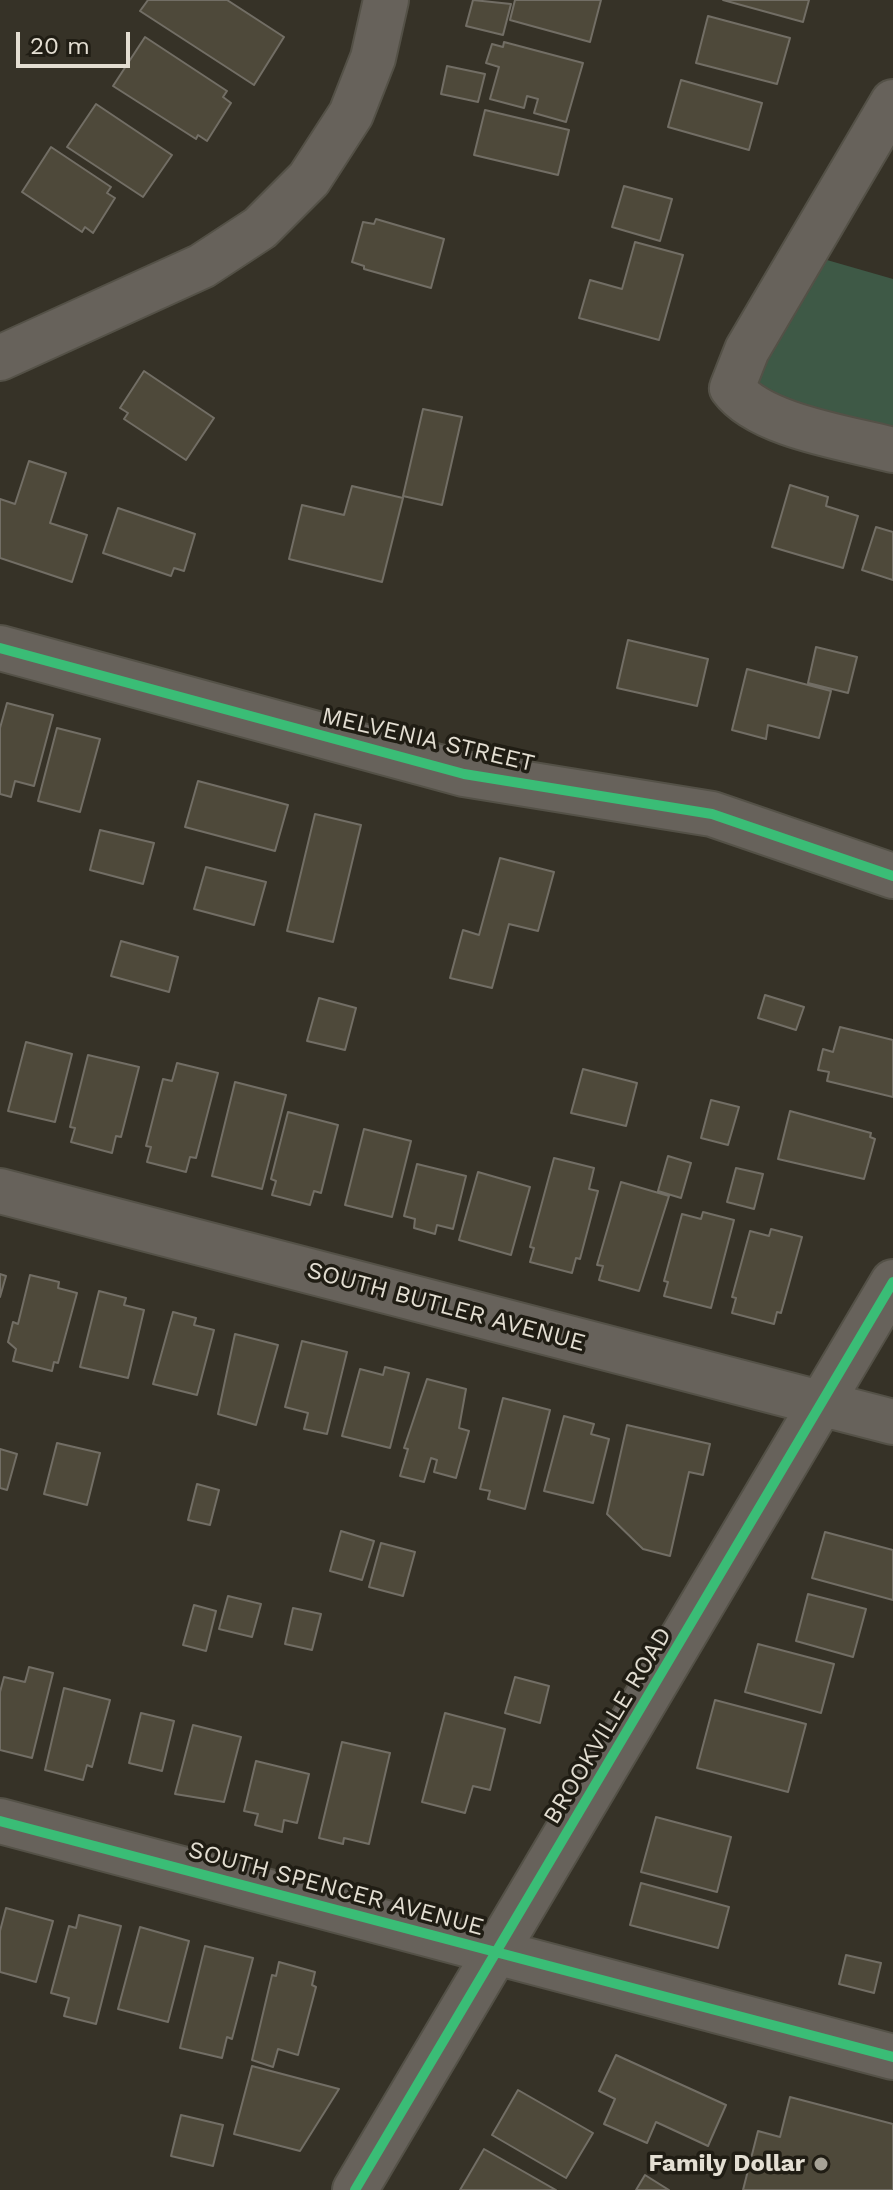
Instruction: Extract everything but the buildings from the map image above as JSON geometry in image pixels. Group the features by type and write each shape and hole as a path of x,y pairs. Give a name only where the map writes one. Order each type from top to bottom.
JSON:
{"street":[{"path":"0,358 202,266 260,228 309,179 351,114 373,58 386,0"},
{"path":"893,102 747,350 732,388 743,402 770,416 893,450"},
{"name":"MELVENIA STREET","path":"0,648 464,774 712,814 893,876"},
{"name":"SOUTH BUTLER AVENUE","path":"0,1191 893,1422"},
{"name":"BROOKVILLE ROAD","path":"355,2190 893,1282"},
{"name":"SOUTH SPENCER AVENUE","path":"0,1821 893,2057"}],"green space":[{"path":"820,258 893,279 893,437 772,406 757,382 756,370"}],"cycle path":[{"path":"0,648 464,774 712,814 893,876"},
{"path":"355,2190 893,1282"},
{"path":"0,1821 893,2057"}],"place":[{"name":"Family Dollar","path":"821,2164"}]}
